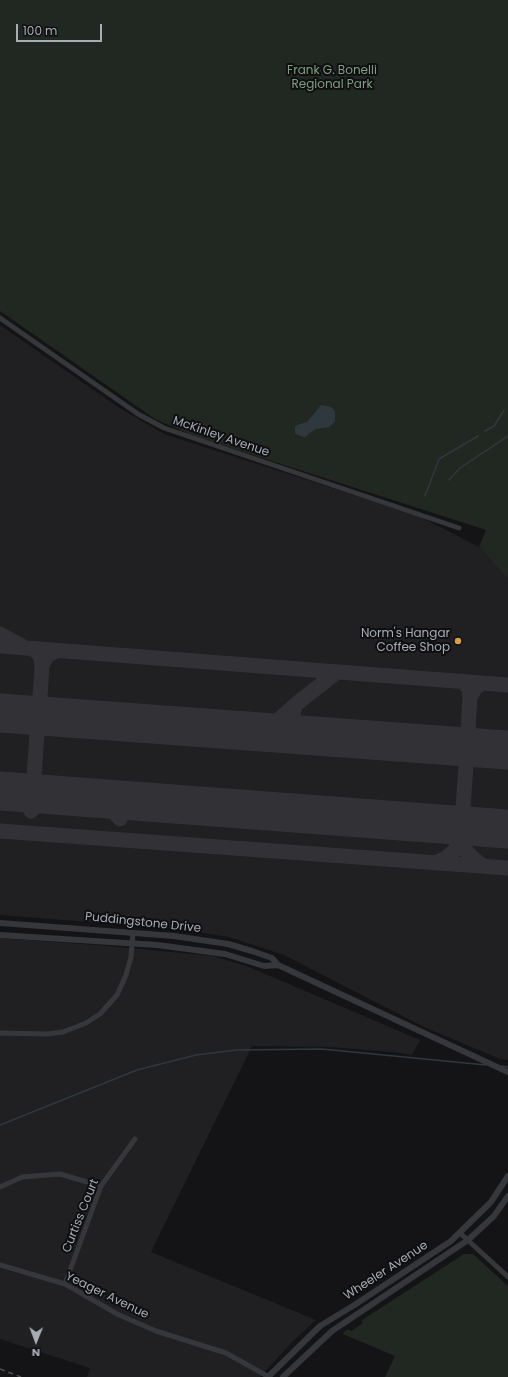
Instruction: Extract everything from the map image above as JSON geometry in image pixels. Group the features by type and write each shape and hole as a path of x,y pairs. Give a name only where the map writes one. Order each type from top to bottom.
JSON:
{"street":[{"name":"McKinley Avenue","path":"0,318 138,414 164,428 459,528"},
{"name":"Puddingstone Drive","path":"0,923 133,932 228,944 272,958 278,965 507,1072"},
{"path":"0,1033 10,1032 46,1034 63,1032 86,1023 100,1014 117,995 126,975 131,956 133,932"},
{"name":"Puddingstone Drive","path":"0,935 132,944 204,951 225,954 264,966 278,965"},
{"name":"Curtiss Court","path":"65,1284 101,1186 135,1139"},
{"path":"0,1188 22,1177 60,1174 101,1186"},
{"name":"Wheeler Avenue","path":"268,1377 320,1326 431,1255 460,1233 491,1202 508,1176"},
{"name":"Wheeler Avenue","path":"283,1377 332,1331 468,1240 494,1216 508,1196"},
{"path":"460,1233 508,1277"},
{"name":"Yeager Avenue","path":"0,1265 65,1284 119,1315 156,1331 226,1353 268,1377"}],"shaded area":[{"path":"0,325 118,407 164,434 419,516 479,547 508,579 508,1060 500,1059 424,1027 284,955 229,937 179,929 0,915"},
{"path":"321,405 331,407 335,411 335,422 329,427 315,429 305,437 295,433 295,427 307,422"},
{"path":"0,938 109,946 213,956 249,967 420,1040 412,1055 332,1047 252,1046 151,1252 316,1320 293,1341 260,1377 87,1377 90,1368 0,1339"}],"green space":[{"name":"Frank G. Bonelli Regional Park","path":"0,0 508,0 508,579 479,547 486,530 194,436 155,419 0,311"},
{"path":"464,1254 473,1254 508,1286 508,1377 385,1377 395,1356 343,1334 344,1332 348,1329 351,1331 362,1324 362,1320"}],"waterway":[{"path":"485,431 494,426 504,410"},
{"path":"425,496 439,459 478,436"},
{"path":"449,480 460,468 508,436"},
{"path":"0,1125 137,1070 196,1055 237,1050 322,1049 486,1065"},
{"path":"502,1066 508,1067"}],"taxiway":[{"path":"0,634 22,646"},
{"path":"0,646 508,685"},
{"path":"32,649 40,654 42,665 48,655 56,651"},
{"path":"40,697 42,665"},
{"path":"295,705 337,672"},
{"path":"462,681 469,689 470,697 476,687 483,683"},
{"path":"23,715 36,705 40,697 45,709 56,717"},
{"path":"468,729 470,697"},
{"path":"251,731 269,728 295,705 293,714 295,725 310,736"},
{"path":"25,715 34,724 37,734 41,725 53,717"},
{"path":"448,745 462,740 468,729 476,743 489,748"},
{"path":"34,776 37,734"},
{"path":"448,745 461,752 466,766 472,755 478,751 489,748"},
{"path":"463,807 466,766"},
{"path":"15,793 25,788 34,776 39,788 51,795"},
{"path":"15,793 27,801 31,811 39,800 51,795"},
{"path":"91,798 108,806 120,819 118,812 121,806 131,801"},
{"path":"434,823 452,821 460,814 463,807 471,822 483,827"},
{"path":"437,823 483,866"},
{"path":"436,863 447,857 474,834 487,827"},
{"path":"0,831 508,868"}],"runway":[{"path":"0,713 508,750"},
{"path":"0,791 508,829"}],"railway":[{"path":"0,1369 21,1377"}],"place":[{"name":"Norm's Hangar Coffee Shop","path":"458,641"}]}
